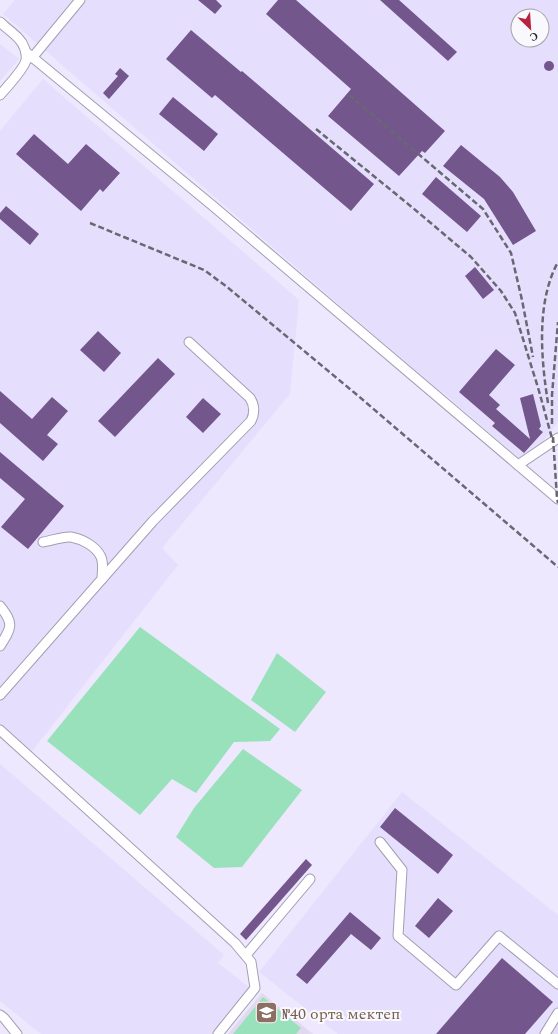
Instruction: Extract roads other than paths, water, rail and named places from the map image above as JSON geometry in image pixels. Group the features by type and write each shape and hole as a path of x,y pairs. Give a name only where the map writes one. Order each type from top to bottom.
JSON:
{"street":[{"path":"0,95 24,66 29,55 80,0"},
{"path":"0,22 19,39 29,55 212,206 558,499"},
{"path":"0,695 152,522 250,421 253,416 254,410 250,398 189,342"},
{"path":"518,465 558,438"},
{"path":"43,542 70,537 85,542 95,549 101,557 103,566 102,579"},
{"path":"0,606 7,615 10,623 8,633 0,646"},
{"path":"0,731 229,937 251,962 255,988 218,1034"},
{"path":"380,842 402,870 398,936 456,985 499,936 558,984"},
{"path":"246,956 310,879"},
{"path":"545,1034 558,1013"},
{"path":"0,1015 17,1034"}],"railway":[{"path":"349,95 483,209 511,253 533,357"},
{"path":"316,129 471,257 501,291 515,313 553,442"},
{"path":"90,223 204,270 226,286 356,394 558,567"},
{"path":"548,403 542,350 543,313 546,295 558,262"},
{"path":"552,424 552,395 558,322"},
{"path":"553,437 558,503"}],"place":[{"name":"№40 орта мектеп","path":"266,1013"}]}
